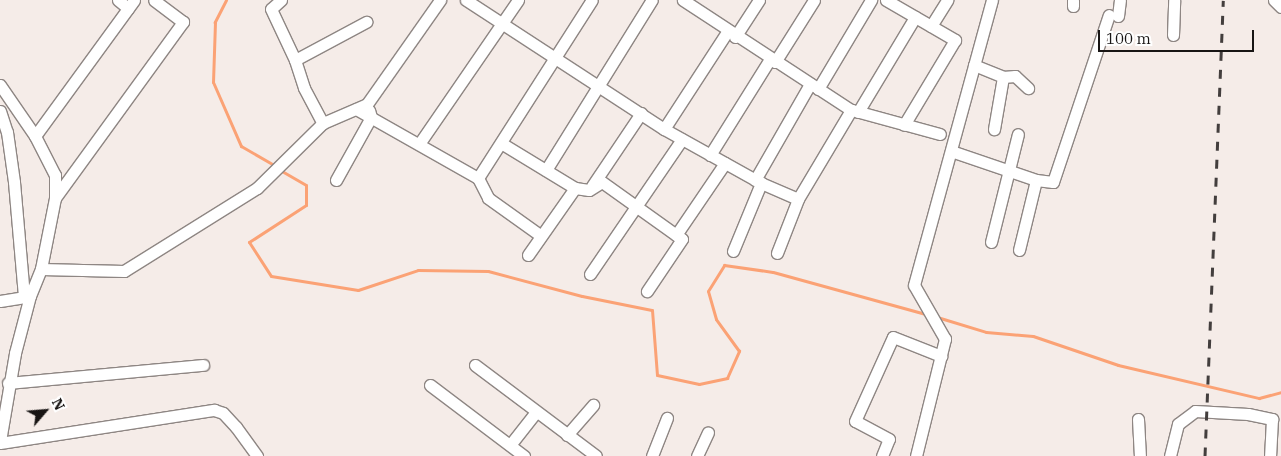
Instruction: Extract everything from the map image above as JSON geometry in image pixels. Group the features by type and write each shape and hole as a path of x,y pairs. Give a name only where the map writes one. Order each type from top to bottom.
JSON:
{"street":[{"path":"35,136 131,4 118,0"},
{"path":"55,198 182,22 154,0"},
{"path":"281,0 271,9 295,60 304,88 323,123"},
{"path":"41,269 124,271 257,188 323,123 362,106 440,0"},
{"path":"466,0 664,129 758,181 798,199"},
{"path":"419,144 518,0"},
{"path":"478,178 592,0"},
{"path":"546,170 652,0"},
{"path":"683,0 699,4 731,34 854,111 940,134"},
{"path":"664,129 731,34 759,0"},
{"path":"710,155 814,0"},
{"path":"732,252 758,181 814,87 871,0"},
{"path":"931,26 947,0"},
{"path":"916,456 945,340 914,285 992,0"},
{"path":"950,151 1036,180 1053,182 1120,0"},
{"path":"1173,35 1174,0"},
{"path":"1274,0 1281,7"},
{"path":"890,1 955,40 904,124"},
{"path":"777,253 798,199 915,17"},
{"path":"295,60 366,22"},
{"path":"974,65 1003,77 1016,76 1028,88"},
{"path":"994,129 1003,77"},
{"path":"0,85 35,136 55,175 55,198 41,269 27,297 8,383 0,442 214,410 223,413 236,427 257,456"},
{"path":"362,106 371,117 478,178 488,198 541,236"},
{"path":"0,111 7,132 27,297"},
{"path":"589,190 641,113"},
{"path":"336,180 371,117"},
{"path":"991,242 1018,134"},
{"path":"590,274 682,139"},
{"path":"501,143 575,188 589,190 602,182 682,239 648,291"},
{"path":"676,235 725,163"},
{"path":"1019,250 1036,180"},
{"path":"528,255 575,188"},
{"path":"0,301 27,297"},
{"path":"882,456 889,439 854,421 894,337 941,356"},
{"path":"8,383 203,365"},
{"path":"475,365 596,456"},
{"path":"430,386 524,456"},
{"path":"567,436 593,405"},
{"path":"1170,456 1178,424 1195,411 1248,414 1272,419 1270,456"},
{"path":"510,446 536,412"},
{"path":"652,456 667,418"},
{"path":"1138,419 1140,456"},
{"path":"697,456 708,432"}],"waterway":[{"path":"226,0 215,22 213,82 241,146 275,166"},
{"path":"280,170 306,185 306,205 249,242 271,276 358,290 418,270 488,271 582,296 652,310 657,375 699,384 727,378 739,351 716,319 708,291 724,265 773,272 926,314"},
{"path":"937,317 986,332 1033,336 1118,365 1259,398 1281,392"}],"railway":[{"path":"1205,456 1223,0"}]}
